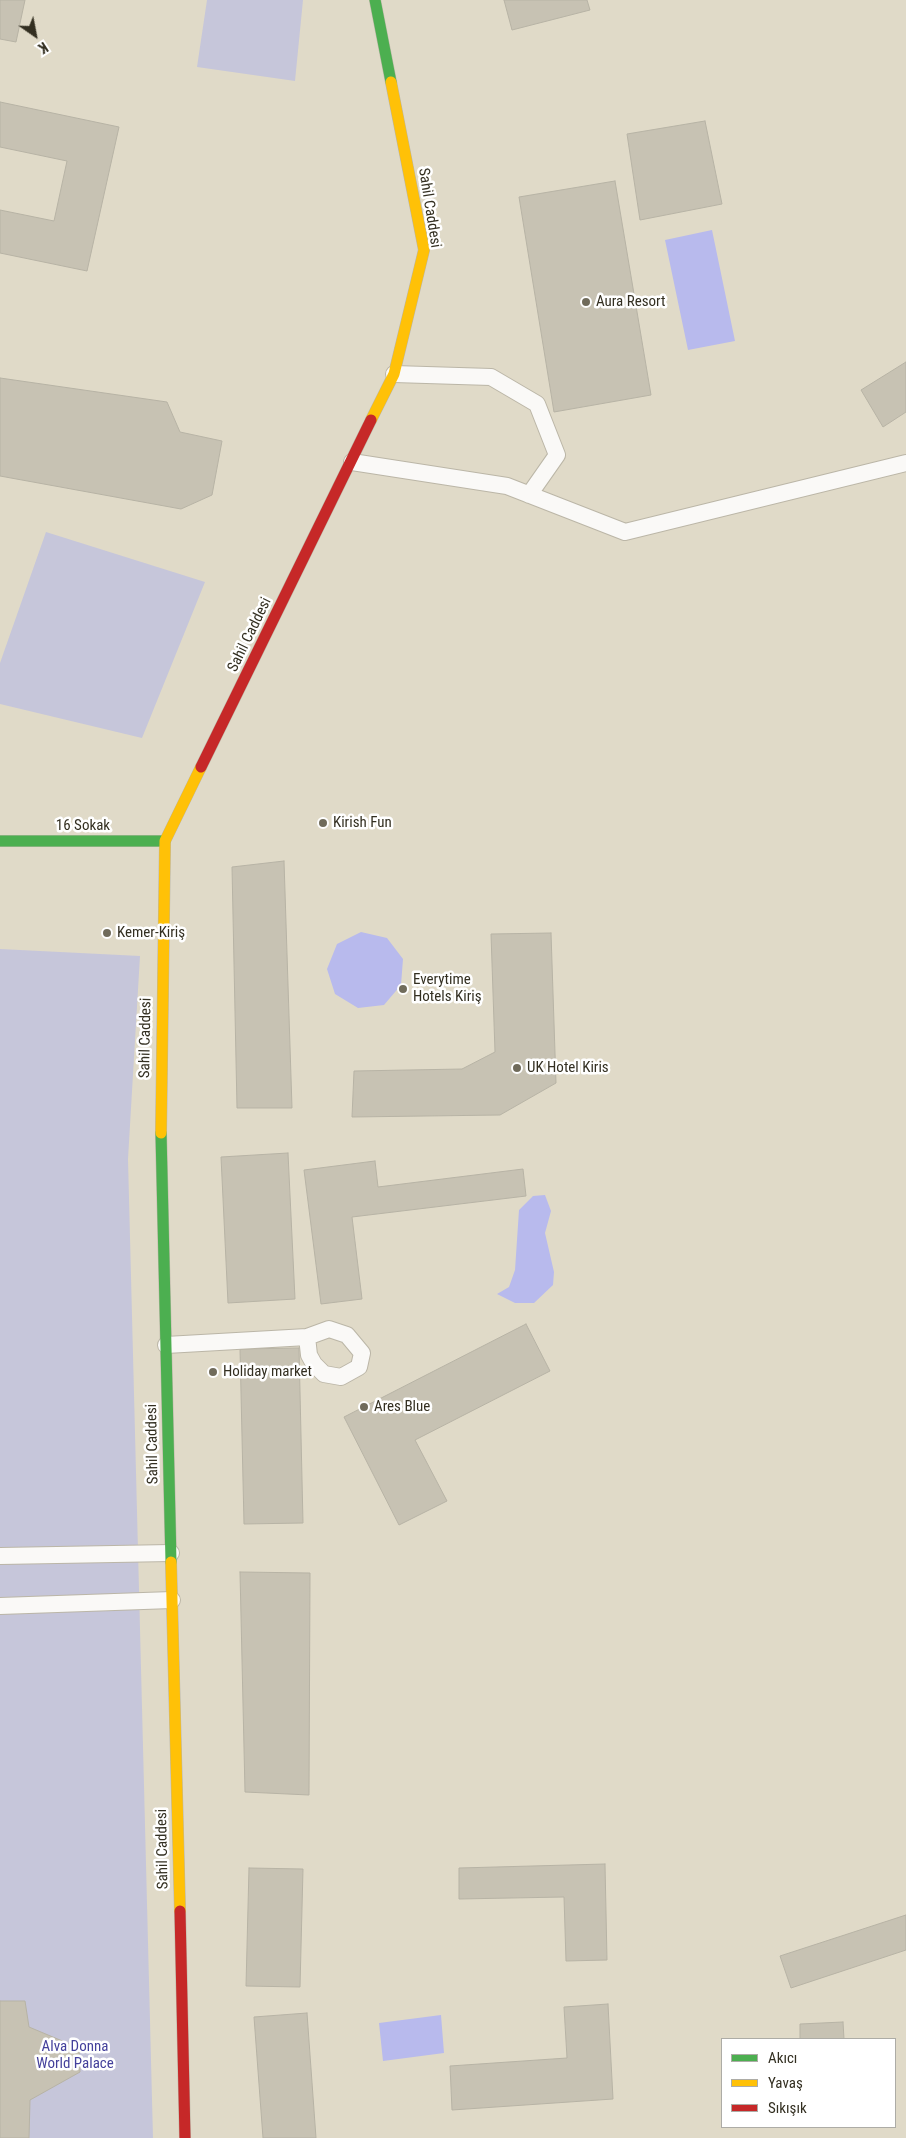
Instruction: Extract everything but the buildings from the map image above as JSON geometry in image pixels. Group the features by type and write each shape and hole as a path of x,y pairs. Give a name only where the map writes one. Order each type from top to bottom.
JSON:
{"street":[{"name":"Sahil Caddesi","path":"185,2138 160,1102 165,841 394,374 424,250 375,0"},
{"name":"16 Sokak","path":"0,841 165,841"}],"lane":[{"path":"394,374 491,377 537,404 557,455 529,494"},
{"path":"352,462 507,486 625,532 906,463"},
{"path":"166,1345 307,1336"},
{"path":"0,1556 171,1553"},
{"path":"0,1606 172,1600"}],"green space":[{"path":"207,0 303,0 295,81 197,67"},
{"path":"46,532 205,582 142,738 0,704 0,663"},
{"name":"Alva Donna World Palace","path":"0,949 140,956 128,1159 153,2138 0,2138"}],"water":[{"path":"712,230 735,341 688,350 665,240"},
{"path":"361,932 387,938 403,959 401,985 384,1005 358,1008 335,994 327,969 337,944"},
{"path":"545,1195 551,1211 545,1233 554,1272 553,1285 534,1303 515,1303 497,1294 509,1287 515,1270 519,1210 533,1196"},
{"path":"441,2015 444,2053 383,2061 379,2023"}],"traffic: fast":[{"path":"375,0 391,82"},
{"path":"0,841 165,841"},
{"path":"161,1133 171,1562"}],"traffic: slow":[{"path":"371,420 394,374 424,250 391,82"},
{"path":"161,1133 165,841 201,767"},
{"path":"171,1562 180,1911"}],"traffic: jam":[{"path":"201,767 371,420"},
{"path":"180,1911 185,2138"}],"place":[{"name":"Aura Resort","path":"586,302"},
{"name":"Kirish Fun","path":"323,823"},
{"name":"Kemer-Kiriş","path":"107,933"},
{"name":"Everytime Hotels Kiriş","path":"403,989"},
{"name":"UK Hotel Kiris","path":"517,1068"},
{"name":"Holiday market","path":"213,1372"},
{"name":"Ares Blue","path":"364,1407"}]}
